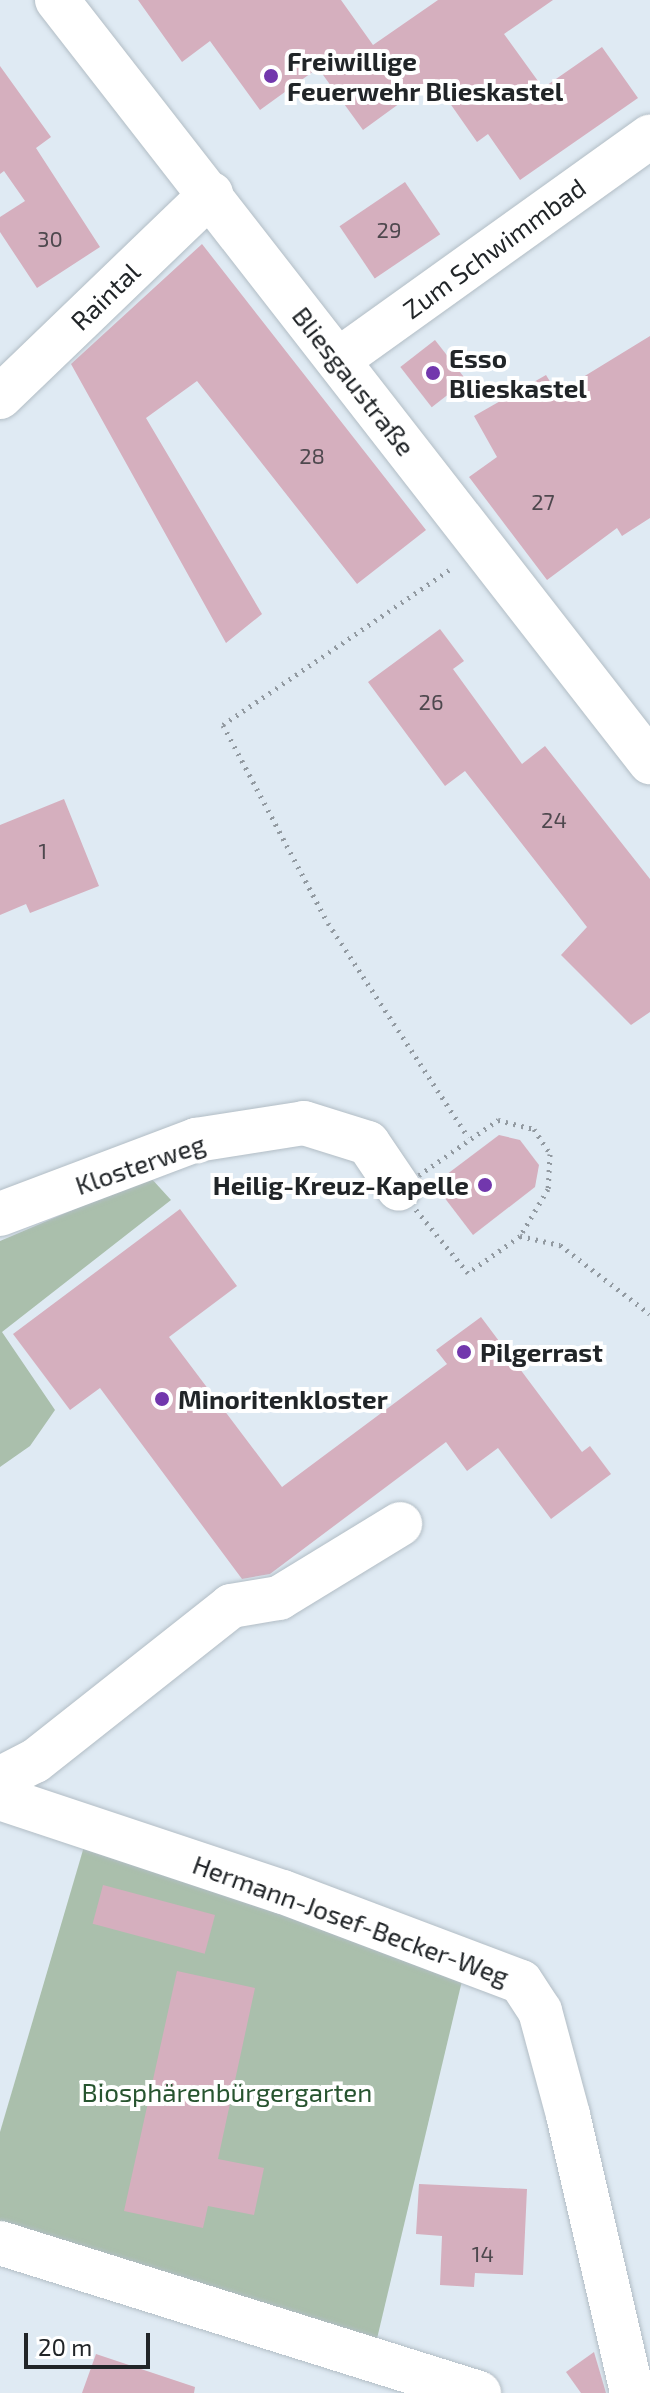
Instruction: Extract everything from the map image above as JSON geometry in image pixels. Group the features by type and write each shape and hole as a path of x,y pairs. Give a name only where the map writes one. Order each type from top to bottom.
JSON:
{"main road":[{"name":"Bliesgaustraße","path":"57,0 650,762"},
{"name":"Zum Schwimmbad","path":"338,360 650,137"},
{"name":"Raintal","path":"0,397 211,194"},
{"name":"Klosterweg","path":"0,1214 196,1140 304,1123 368,1143 399,1189"},
{"path":"4,1789 231,1606 279,1598 400,1524"},
{"name":"Hermann-Josef-Becker-Weg","path":"4,1789 521,1982 540,2011 564,2100 632,2393"},
{"path":"0,2243 479,2393"}],"path":[{"path":"399,1189 468,1273 520,1236 548,1189 550,1154 534,1129 498,1120 468,1137 328,923 223,725 482,547"},
{"path":"520,1236 560,1245 650,1314"}],"green space":[{"path":"150,1177 171,1200 2,1332 55,1410 30,1446 0,1467 0,1241"},
{"name":"Biosphärenbürgergarten","path":"88,1833 466,1964 375,2347 0,2229 0,2132"}],"building":[{"path":"138,0 341,0 373,45 438,0 553,0 504,34 543,88 602,47 638,98 520,180 488,134 477,142 433,79 363,130 318,68 260,110 210,41 182,62"},
{"path":"0,66 51,137 36,148 100,247 37,288 0,232 0,217 25,201 4,171 0,174"},
{"path":"405,182 440,234 375,278 340,226"},
{"path":"202,244 426,530 357,584 197,381 146,418 262,614 226,643 71,364"},
{"path":"650,336 650,518 622,536 617,528 547,580 469,477 497,457 474,416 546,375 557,393"},
{"name":"Esso Blieskastel","path":"435,340 466,380 432,407 400,367"},
{"path":"440,629 464,661 453,669 522,764 545,746 650,879 650,1012 631,1025 561,955 587,927 465,771 445,786 368,682"},
{"path":"64,799 99,886 30,913 26,904 0,915 0,825"},
{"name":"Heilig-Kreuz-Kapelle","path":"499,1135 520,1140 539,1165 535,1187 473,1235 434,1184"},
{"name":"Minoritenkloster","path":"180,1209 237,1286 169,1337 282,1487 447,1364 436,1350 481,1317 582,1452 590,1446 611,1474 551,1519 498,1448 467,1471 446,1442 270,1574 242,1579 100,1388 70,1410 13,1334"},
{"path":"103,1885 215,1915 205,1954 93,1924"},
{"path":"177,1971 255,1988 218,2159 264,2168 254,2215 208,2206 203,2228 124,2211"},
{"path":"419,2184 527,2189 523,2275 475,2273 474,2287 440,2285 442,2236 416,2234"},
{"path":"594,2352 606,2393 581,2393 566,2372"},
{"path":"96,2354 195,2387 194,2393 82,2393"}],"place":[{"name":"Freiwillige Feuerwehr Blieskastel","path":"271,76"},
{"name":"Esso Blieskastel","path":"433,373"},
{"name":"Heilig-Kreuz-Kapelle","path":"485,1185"},
{"name":"Pilgerrast","path":"464,1352"},
{"name":"Minoritenkloster","path":"162,1399"}]}
